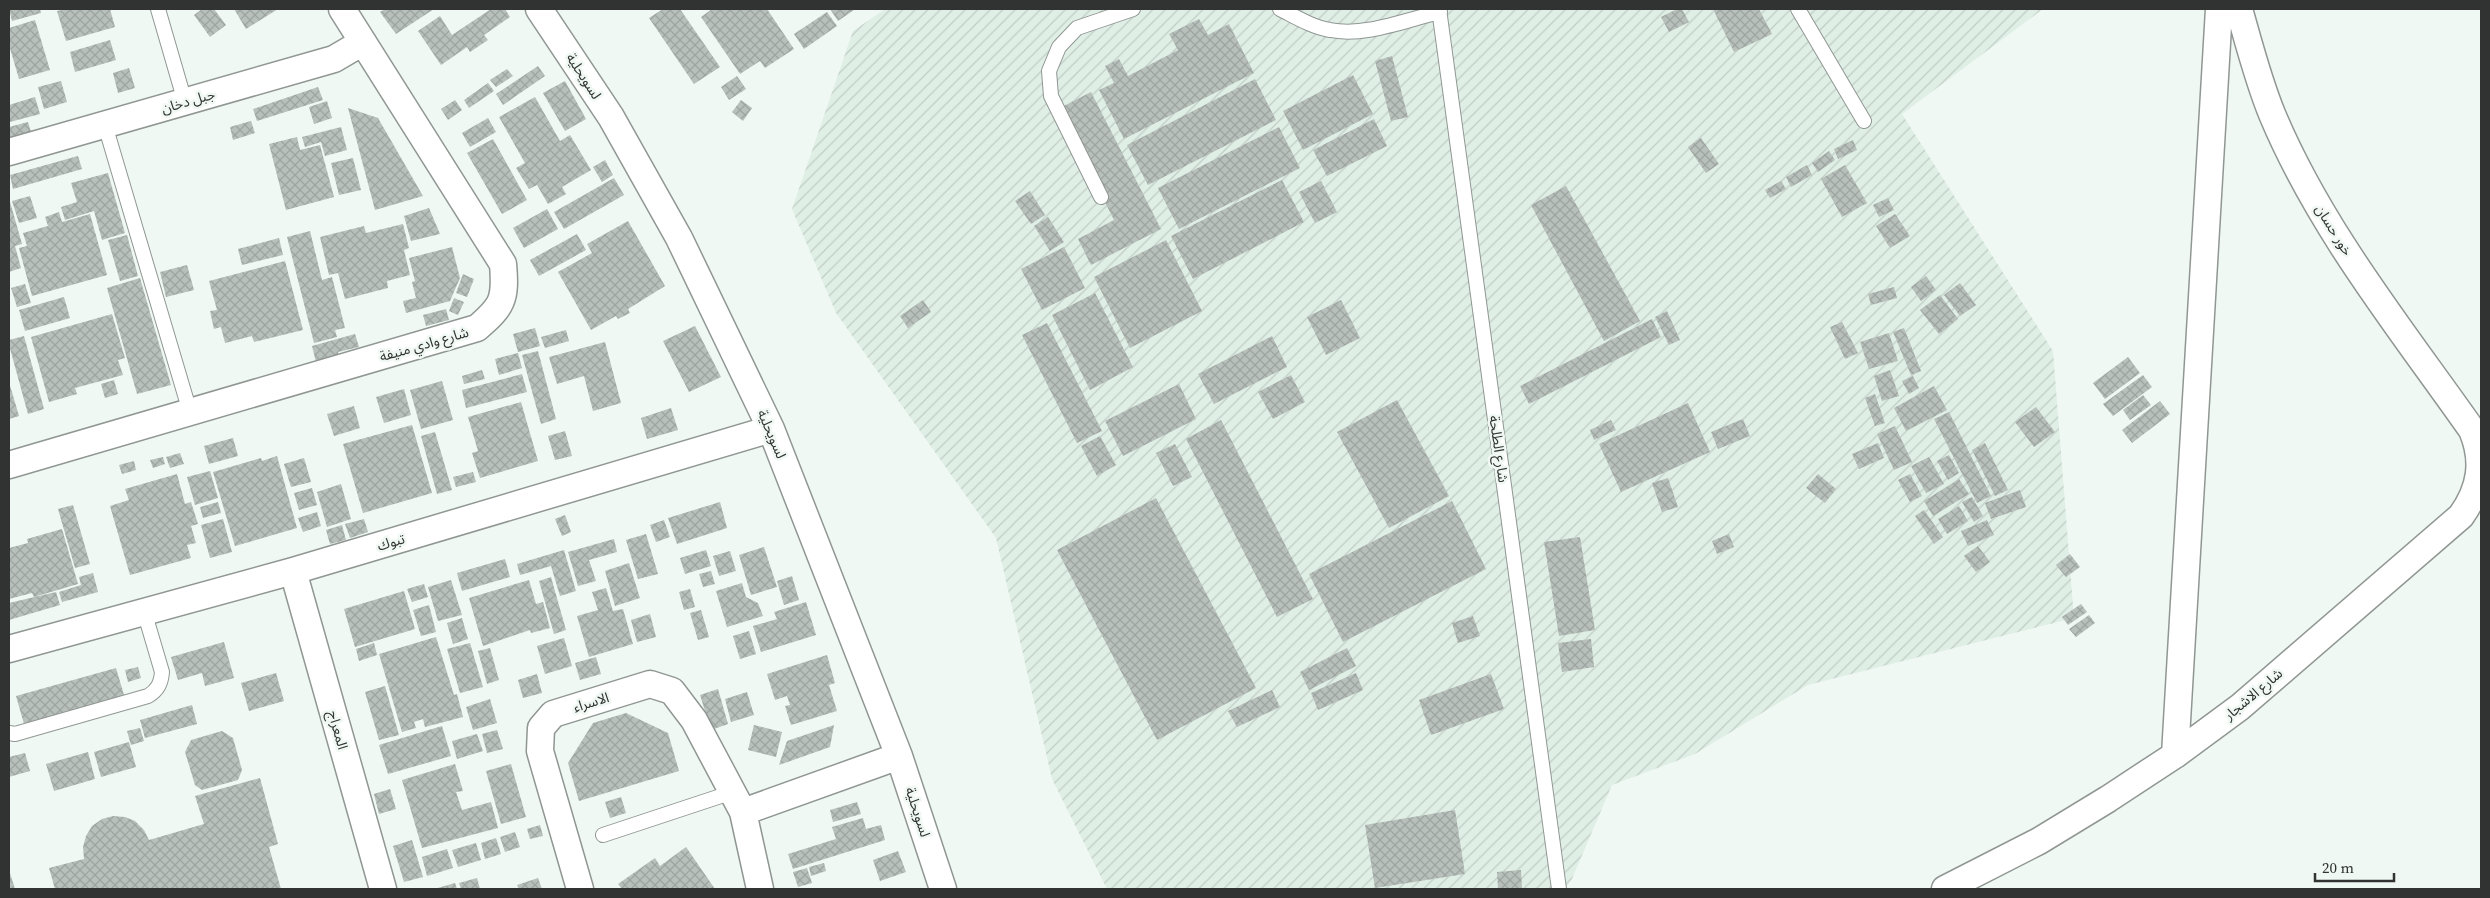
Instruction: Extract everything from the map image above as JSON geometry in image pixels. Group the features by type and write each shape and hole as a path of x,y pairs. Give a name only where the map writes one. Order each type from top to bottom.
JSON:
{"street":[{"name":"شارع وادي منيفة","path":"9,465 477,328 497,312 505,288 503,264 342,9"},
{"name":"لسويحلية","path":"539,9 611,117 680,238 771,428 899,756 943,889"},
{"path":"2175,755 2219,9"},
{"name":"خور حسان","path":"2239,9 2272,114 2316,201 2343,246 2472,430"},
{"name":"جبل دخان","path":"9,152 334,59 363,42"},
{"name":"تبوك","path":"9,649 293,570 771,428"},
{"name":"شارع الاشجار","path":"1945,889 2046,836 2175,755 2240,707 2461,516 2473,497 2480,475 2478,444 2472,430"},
{"name":"المعراج","path":"293,570 383,889"},
{"name":"الاسراء","path":"580,889 540,751 541,728 552,714 650,684 672,691 694,720 738,802 760,889"},
{"path":"738,802 899,756"}],"lane":[{"path":"158,9 184,102"},
{"path":"1101,197 1051,96 1049,70 1059,47 1078,28 1133,9"},
{"path":"1280,9 1315,26 1342,32 1358,31 1440,10"},
{"path":"1798,9 1864,121"},
{"name":"شارع الطلحة","path":"1440,10 1559,889"},
{"path":"105,124 190,412"},
{"path":"9,733 15,734 148,696 155,692 162,679 162,672 144,612"},
{"path":"603,835 738,802"}],"shaded area":[{"path":"885,9 2043,9 1902,114 2053,351 2074,618 1808,685 1695,754 1612,785 1572,879 1565,889 1107,889 1052,779 996,538 836,313 792,209 853,31"}],"building":[{"path":"9,9 40,9 41,13 12,21"},
{"path":"67,9 110,9 115,27 66,41 57,11"},
{"path":"202,9 214,9 226,25 210,37 194,15"},
{"path":"234,9 278,9 246,29"},
{"path":"385,9 434,9 396,34 380,12"},
{"path":"491,9 505,9 510,17 484,35 488,40 470,52 467,47 441,65 418,31 440,16 452,35"},
{"path":"663,9 680,9 720,67 694,84 649,18"},
{"path":"712,9 767,9 794,49 765,68 760,61 740,74 701,17"},
{"path":"830,9 853,9 854,10 838,21"},
{"path":"1677,9 1682,9 1689,22 1669,32 1661,17"},
{"path":"1713,9 1759,9 1772,34 1734,52"},
{"path":"827,12 837,26 804,49 794,34"},
{"path":"1199,19 1208,35 1229,24 1254,73 1124,139 1099,90 1114,83 1105,66 1119,59 1128,76 1178,50 1169,34"},
{"path":"35,20 50,70 19,79 9,45 9,28"},
{"path":"110,40 116,60 75,72 70,52"},
{"path":"1392,56 1408,117 1391,121 1375,61"},
{"path":"538,66 545,76 503,105 496,94"},
{"path":"129,68 135,88 118,93 113,73"},
{"path":"507,69 513,76 496,87 490,80"},
{"path":"1353,75 1373,114 1303,150 1283,111"},
{"path":"737,76 746,89 729,100 721,87"},
{"path":"1255,79 1276,120 1148,185 1127,145"},
{"path":"61,81 67,102 44,109 38,87"},
{"path":"565,81 586,119 565,131 543,93"},
{"path":"488,83 494,91 469,108 464,100"},
{"path":"318,87 323,100 257,121 253,109"},
{"path":"1091,92 1161,229 1091,265 1078,239 1114,220 1058,109"},
{"path":"35,97 40,114 10,122 9,105"},
{"path":"535,97 560,141 570,135 591,170 562,187 566,194 548,204 537,185 529,189 516,168 525,163 499,117"},
{"path":"455,100 462,110 448,120 441,109"},
{"path":"741,100 752,108 743,121 732,112"},
{"path":"327,101 332,118 314,124 309,107"},
{"path":"348,108 378,118 423,196 375,210"},
{"path":"488,118 496,132 470,147 462,133"},
{"path":"1374,119 1387,146 1327,176 1313,150"},
{"path":"251,121 255,133 233,140 230,127"},
{"path":"28,122 32,135 9,141 9,127"},
{"path":"341,127 347,150 325,156 321,142 305,147 302,137"},
{"path":"1279,127 1300,168 1179,229 1158,188"},
{"path":"297,137 300,150 320,145 334,197 286,210 269,144"},
{"path":"1701,138 1719,164 1706,173 1688,147"},
{"path":"493,139 527,200 502,214 467,153"},
{"path":"1853,140 1857,150 1838,159 1834,149"},
{"path":"1829,151 1835,160 1818,172 1812,163"},
{"path":"78,156 82,169 13,189 10,175"},
{"path":"353,158 361,190 339,195 331,163"},
{"path":"605,160 613,175 602,182 593,167"},
{"path":"1807,165 1812,175 1791,187 1786,177"},
{"path":"1845,165 1867,203 1842,217 1821,179"},
{"path":"108,173 125,233 102,240 94,211 65,220 61,207 77,202 71,183"},
{"path":"614,178 624,195 564,229 554,212"},
{"path":"1282,180 1304,222 1193,279 1171,236"},
{"path":"1321,181 1337,212 1315,223 1299,192"},
{"path":"1781,181 1786,189 1770,198 1765,190"},
{"path":"1566,186 1640,321 1604,341 1531,205"},
{"path":"1030,191 1045,215 1031,224 1015,201"},
{"path":"30,196 37,218 19,223 12,201"},
{"path":"9,198 22,244 15,246 21,268 9,272"},
{"path":"1888,198 1894,210 1879,217 1873,205"},
{"path":"429,208 440,234 411,241 404,216"},
{"path":"547,209 558,229 524,248 513,228"},
{"path":"59,212 62,222 90,214 107,275 32,296 19,248 27,246 23,233 48,226 45,217"},
{"path":"1895,214 1910,236 1890,248 1876,226"},
{"path":"1048,217 1064,242 1050,251 1034,226"},
{"path":"628,221 665,286 628,309 630,313 618,319 616,316 591,330 558,272 592,253 587,244"},
{"path":"403,224 409,248 404,250 410,275 387,281 388,288 345,299 338,273 329,275 320,237 364,226 366,233"},
{"path":"310,231 322,280 332,277 345,328 335,330 337,337 314,343 287,237"},
{"path":"577,234 586,250 539,276 530,260"},
{"path":"127,235 138,276 120,281 108,240"},
{"path":"279,238 283,255 242,265 238,249"},
{"path":"1166,240 1202,311 1130,348 1094,277"},
{"path":"452,247 460,278 450,301 406,313 403,301 416,298 412,282 415,281 409,258"},
{"path":"1064,247 1085,288 1042,310 1021,269"},
{"path":"285,261 303,330 254,342 252,336 225,343 221,327 214,329 210,311 217,310 209,281"},
{"path":"187,265 194,290 166,297 160,272"},
{"path":"463,274 474,279 467,297 456,293"},
{"path":"1926,276 1936,290 1921,301 1911,287"},
{"path":"140,278 171,385 137,394 107,288"},
{"path":"1960,283 1976,305 1960,316 1944,295"},
{"path":"25,284 31,303 17,307 11,288"},
{"path":"1894,287 1897,298 1871,305 1868,294"},
{"path":"1095,293 1133,367 1090,390 1052,315"},
{"path":"1940,295 1958,319 1939,334 1920,310"},
{"path":"64,297 70,318 25,331 19,310"},
{"path":"454,298 464,302 458,315 449,311"},
{"path":"923,300 931,312 908,328 900,316"},
{"path":"1341,300 1360,338 1326,355 1307,317"},
{"path":"446,309 449,320 426,326 423,315"},
{"path":"1667,311 1680,340 1669,345 1655,317"},
{"path":"112,314 125,358 118,360 123,375 75,388 77,394 49,402 31,337"},
{"path":"1652,319 1661,337 1529,404 1520,386"},
{"path":"1842,322 1858,353 1845,359 1830,327"},
{"path":"1047,323 1102,431 1077,443 1022,335"},
{"path":"695,326 721,377 689,392 663,341"},
{"path":"535,328 540,346 518,352 513,334"},
{"path":"1904,328 1921,371 1911,375 1893,332"},
{"path":"566,330 569,341 545,348 541,337"},
{"path":"1889,333 1898,361 1869,369 1860,342"},
{"path":"355,334 359,347 338,352 339,356 316,362 312,346"},
{"path":"24,336 44,409 28,414 9,345 9,340"},
{"path":"1272,336 1287,367 1214,404 1198,374"},
{"path":"605,342 621,403 593,411 584,376 557,384 549,357"},
{"path":"538,351 556,419 541,424 522,355"},
{"path":"518,353 522,368 499,375 495,359"},
{"path":"2128,357 2140,373 2105,399 2093,383"},
{"path":"482,370 485,379 464,384 462,376"},
{"path":"1890,370 1899,396 1882,401 1874,376"},
{"path":"522,374 527,392 466,408 462,390"},
{"path":"1291,375 1305,402 1273,419 1258,392"},
{"path":"2143,375 2152,387 2113,416 2103,404"},
{"path":"1913,376 1919,388 1909,394 1902,381"},
{"path":"114,380 118,394 105,398 101,384"},
{"path":"442,381 453,420 421,429 410,390"},
{"path":"9,382 19,416 9,419"},
{"path":"1179,384 1196,419 1123,456 1105,421"},
{"path":"1934,386 1947,410 1906,431 1894,408"},
{"path":"404,389 411,415 384,423 376,397"},
{"path":"1875,394 1885,423 1875,426 1865,398"},
{"path":"2143,395 2151,405 2130,420 2123,410"},
{"path":"1397,400 1449,496 1389,528 1337,432"},
{"path":"2160,401 2170,414 2132,443 2122,430"},
{"path":"521,402 538,461 480,478 472,453 478,451 468,417"},
{"path":"1688,403 1710,452 1621,492 1599,444"},
{"path":"354,406 360,428 334,436 327,414"},
{"path":"2036,407 2055,432 2034,447 2015,422"},
{"path":"671,408 678,430 647,439 641,418"},
{"path":"1949,412 1991,496 1977,503 1934,419"},
{"path":"1743,419 1750,436 1718,449 1711,432"},
{"path":"1221,420 1313,599 1277,617 1186,439"},
{"path":"1611,420 1616,430 1594,440 1590,430"},
{"path":"412,425 432,493 363,513 343,444"},
{"path":"1895,426 1912,462 1894,470 1877,434"},
{"path":"565,431 572,456 555,460 548,436"},
{"path":"435,432 452,490 437,494 421,436"},
{"path":"1100,436 1116,465 1097,476 1081,446"},
{"path":"233,438 238,456 209,464 204,446"},
{"path":"1878,443 1884,458 1859,469 1852,454"},
{"path":"1985,443 2008,490 1995,496 1972,450"},
{"path":"1175,444 1192,477 1173,486 1156,453"},
{"path":"180,453 184,464 170,468 166,457"},
{"path":"1949,455 1959,473 1948,480 1937,461"},
{"path":"277,456 297,528 235,546 213,472 261,458 262,461"},
{"path":"163,457 165,464 153,468 150,460"},
{"path":"1929,457 1944,484 1926,493 1911,466"},
{"path":"304,458 311,482 291,487 284,464"},
{"path":"134,461 136,470 122,474 119,465"},
{"path":"210,471 218,498 195,505 187,477"},
{"path":"473,472 476,482 456,487 453,477"},
{"path":"177,474 185,504 191,502 198,524 191,526 196,543 187,545 191,558 130,575 110,506 129,500 125,489"},
{"path":"1818,474 1836,489 1825,503 1806,488"},
{"path":"1910,474 1922,496 1910,502 1898,480"},
{"path":"1668,478 1678,507 1662,512 1652,483"},
{"path":"1959,479 1969,494 1933,516 1924,501"},
{"path":"341,484 351,519 327,527 317,492"},
{"path":"312,488 317,505 299,510 294,493"},
{"path":"2020,490 2026,507 1991,519 1985,503"},
{"path":"1972,497 1983,516 1974,522 1962,502"},
{"path":"1156,498 1256,688 1157,740 1057,550"},
{"path":"1452,501 1486,569 1343,642 1309,574"},
{"path":"218,502 221,513 203,518 200,507"},
{"path":"720,502 727,528 677,544 668,518"},
{"path":"73,505 90,564 75,568 58,509"},
{"path":"1959,506 1968,521 1947,534 1938,519"},
{"path":"1924,510 1943,537 1934,544 1915,516"},
{"path":"317,512 321,526 303,532 298,518"},
{"path":"565,515 571,532 562,536 555,519"},
{"path":"223,519 232,552 210,558 201,525"},
{"path":"364,519 368,532 350,538 345,524"},
{"path":"664,520 670,537 656,542 650,525"},
{"path":"1987,520 1994,535 1968,546 1961,531"},
{"path":"342,525 346,540 330,544 326,530"},
{"path":"62,529 78,584 34,597 32,593 9,599 9,548 28,543 27,539"},
{"path":"646,534 658,574 638,579 626,540"},
{"path":"1729,534 1734,547 1717,554 1712,541"},
{"path":"1580,537 1595,630 1559,636 1544,542"},
{"path":"614,539 617,552 589,560 596,581 578,586 568,552"},
{"path":"1978,546 1990,562 1976,572 1964,556"},
{"path":"764,547 777,587 751,595 739,555"},
{"path":"564,550 576,591 560,596 551,566 520,575 517,564"},
{"path":"706,550 711,566 685,574 680,558"},
{"path":"730,551 736,571 719,576 713,556"},
{"path":"2070,554 2080,567 2066,577 2056,565"},
{"path":"505,559 510,577 462,591 457,573"},
{"path":"629,563 640,598 615,606 605,571"},
{"path":"711,571 715,584 703,587 699,574"},
{"path":"93,573 98,592 62,602 59,592 81,585 79,577"},
{"path":"792,576 799,600 784,605 777,581"},
{"path":"551,577 566,630 554,634 539,581"},
{"path":"451,580 462,615 438,621 428,587"},
{"path":"529,580 536,604 543,602 550,628 531,633 530,630 483,646 469,598"},
{"path":"742,583 746,597 758,603 763,616 727,627 716,591"},
{"path":"424,584 428,597 412,602 407,589"},
{"path":"606,588 613,611 623,609 633,644 589,657 577,616 598,610 592,592"},
{"path":"690,589 695,607 684,610 679,592"},
{"path":"404,591 415,629 355,647 344,609"},
{"path":"56,592 60,605 9,620 9,603"},
{"path":"806,602 816,635 761,652 753,626 777,619 774,612"},
{"path":"2081,604 2087,612 2068,625 2062,617"},
{"path":"429,605 436,632 421,636 413,610"},
{"path":"701,610 709,637 698,640 690,613"},
{"path":"650,614 656,637 637,642 631,620"},
{"path":"2089,615 2095,623 2076,637 2069,629"},
{"path":"1473,616 1480,636 1458,643 1452,623"},
{"path":"462,618 468,639 453,644 447,623"},
{"path":"749,631 756,654 740,659 733,636"},
{"path":"436,637 454,695 457,694 463,717 425,727 423,719 414,722 416,728 402,732 379,654"},
{"path":"564,638 572,666 545,674 537,646"},
{"path":"1591,639 1594,667 1562,672 1558,643"},
{"path":"224,642 234,678 205,686 202,673 178,680 171,657"},
{"path":"374,643 377,655 359,661 356,649"},
{"path":"470,643 483,687 460,693 447,649"},
{"path":"490,648 499,680 487,684 478,651"},
{"path":"1347,648 1356,666 1309,690 1300,672"},
{"path":"827,655 835,683 829,685 837,711 791,725 785,706 790,705 787,696 775,700 767,674"},
{"path":"596,657 601,674 580,680 575,663"},
{"path":"138,667 141,678 128,682 125,670"},
{"path":"116,668 124,695 24,724 16,696"},
{"path":"276,673 284,701 249,711 241,683"},
{"path":"1356,673 1363,690 1318,710 1311,693"},
{"path":"537,674 542,693 523,698 518,680"},
{"path":"1491,674 1504,709 1431,735 1419,700"},
{"path":"385,686 399,735 379,740 365,692"},
{"path":"718,689 728,724 711,730 700,695"},
{"path":"1272,690 1280,707 1237,727 1228,711"},
{"path":"747,692 754,715 731,722 725,699"},
{"path":"490,699 497,723 473,730 466,707"},
{"path":"192,705 197,724 145,738 140,720"},
{"path":"626,713 668,733 679,771 579,801 568,763 593,723"},
{"path":"754,725 782,732 776,757 748,750"},
{"path":"834,725 830,747 779,765 787,741"},
{"path":"442,726 451,756 388,774 379,745"},
{"path":"140,728 144,741 131,745 127,731"},
{"path":"497,730 503,749 487,753 482,734"},
{"path":"222,731 233,738 242,770 238,780 202,790 195,785 185,752 191,740"},
{"path":"477,734 483,751 457,759 452,741"},
{"path":"129,742 136,767 101,777 94,752"},
{"path":"88,752 95,779 54,791 46,764"},
{"path":"25,753 30,771 9,777 9,757"},
{"path":"455,764 463,791 456,792 462,810 491,802 498,828 422,848 402,780"},
{"path":"511,764 526,817 501,824 486,771"},
{"path":"260,778 278,844 269,847 281,889 55,889 49,868 84,859 83,847 86,836 92,826 102,819 113,816 125,817 135,821 144,830 149,840 204,824 195,796"},
{"path":"390,789 396,809 379,814 374,794"},
{"path":"621,797 626,813 610,818 605,802"},
{"path":"857,802 861,814 833,822 830,810"},
{"path":"1455,810 1465,874 1375,888 1365,825"},
{"path":"863,818 866,829 881,825 885,840 793,869 788,854 836,839 832,827"},
{"path":"540,825 543,836 530,839 527,829"},
{"path":"515,832 520,847 505,852 500,837"},
{"path":"496,838 501,854 485,859 481,843"},
{"path":"412,840 423,877 404,882 393,846"},
{"path":"476,843 481,860 458,867 452,850"},
{"path":"686,847 715,889 622,889 618,884 655,858 660,866"},
{"path":"447,849 453,868 427,876 422,857"},
{"path":"898,851 906,872 880,881 873,860"},
{"path":"824,863 826,871 811,876 809,867"},
{"path":"807,868 812,883 798,887 793,872"},
{"path":"9,870 15,889 9,889"},
{"path":"1521,870 1522,889 1498,889 1497,872"},
{"path":"477,878 480,889 461,889 459,883"},
{"path":"538,878 542,889 519,889 517,885"},
{"path":"455,883 457,889 434,889"}]}
